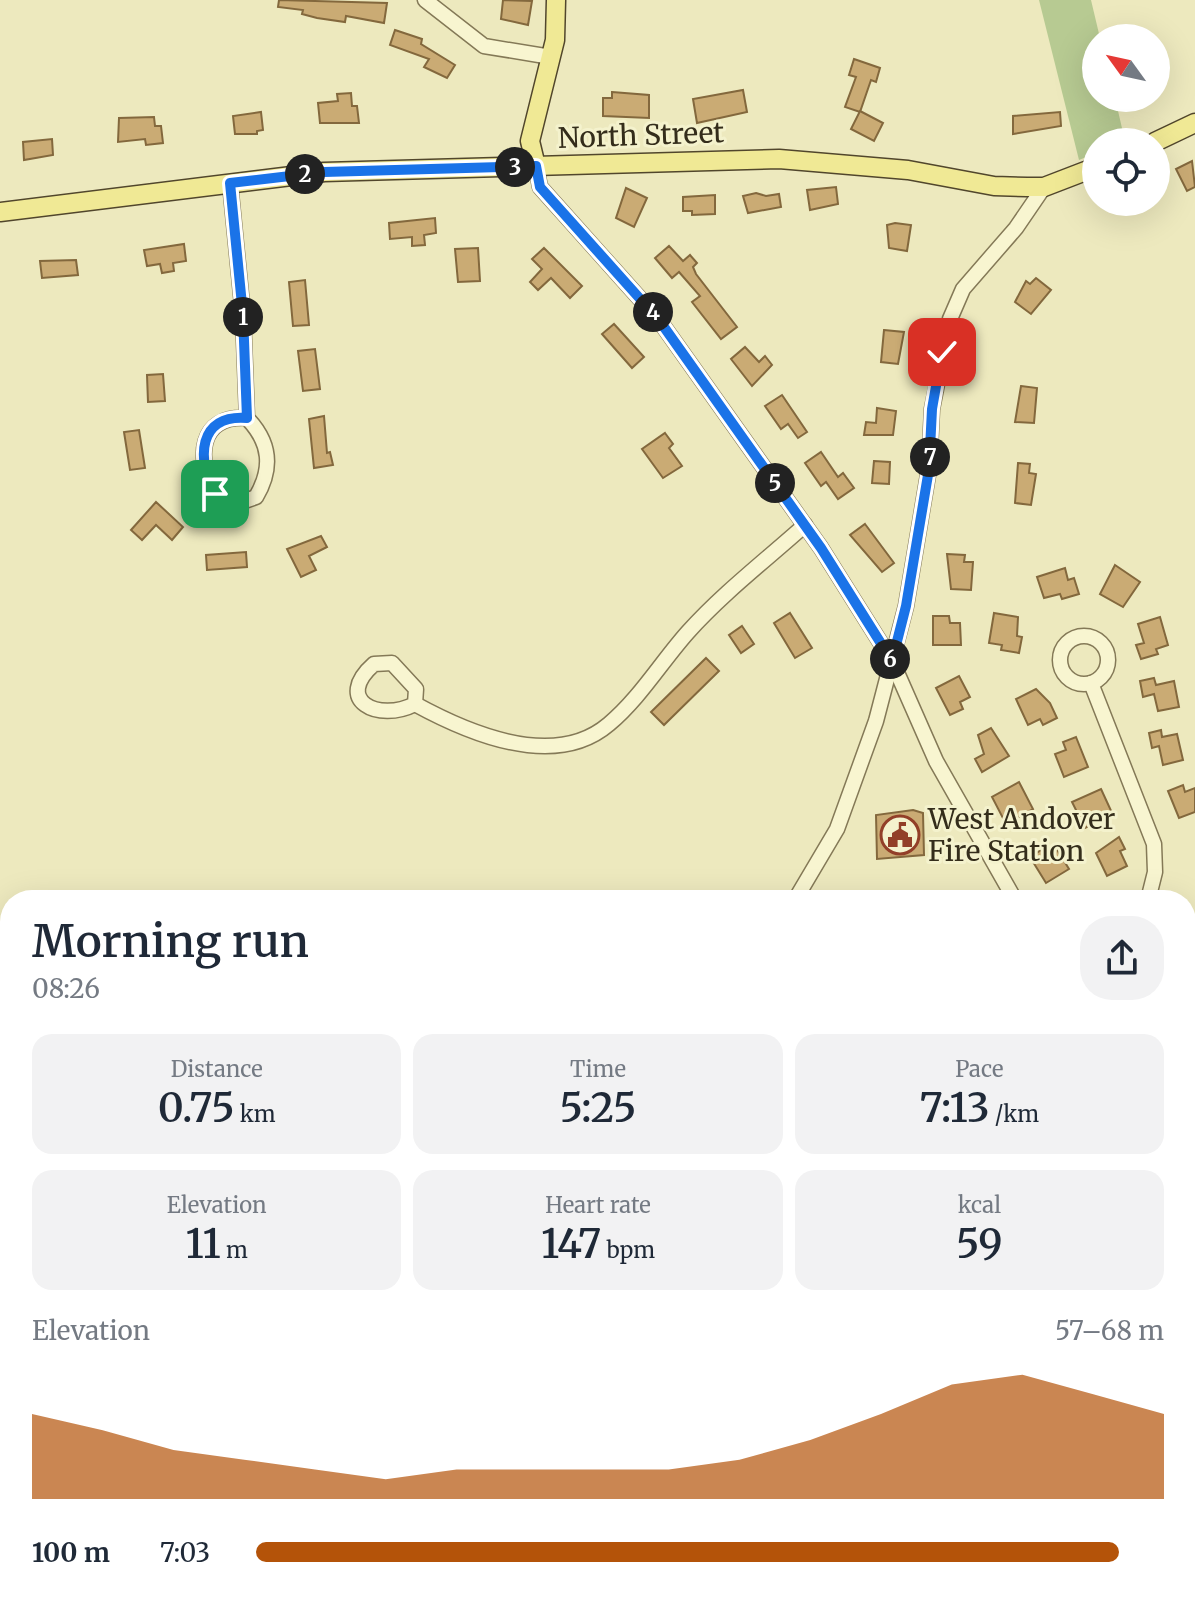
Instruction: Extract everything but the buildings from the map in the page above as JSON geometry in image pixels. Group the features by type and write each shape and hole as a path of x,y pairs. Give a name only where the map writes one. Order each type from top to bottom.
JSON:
{"main road":[{"path":"536,166 530,141 551,57 556,0"},
{"path":"1170,135 1195,123"},
{"name":"North Street","path":"0,212 324,172 779,159 908,170 994,186 1044,187"},
{"path":"1044,187 1082,172"}],"street":[{"path":"425,0 484,46 551,57"},
{"path":"536,166 540,187 659,320 805,525 892,661 936,761 1009,890"},
{"path":"230,183 243,315 247,418 265,444 268,477 256,497 236,504 215,494 202,460 209,434 217,422 228,416 247,418"},
{"path":"801,890 837,829 857,779 892,661 906,606 929,469 932,409 950,319 963,289 1016,228 1044,187"},
{"path":"415,704 473,731 517,743 546,746 574,742 608,726 690,630 805,525"},
{"path":"1091,683 1154,844 1155,872 1150,890"}],"green space":[{"path":"1039,0 1091,0 1097,24 1082,24 1082,112 1118,112 1122,128 1082,128 1082,159 1079,160"}],"place":[{"name":"West Andover Fire Station","path":"900,835"}],"route":[{"path":"215,494 202,460 209,434 217,422 228,416 247,418 243,315 230,183 324,172 536,166 540,187 659,320 821,548 892,661 906,606 929,469 932,409 942,352"}]}
